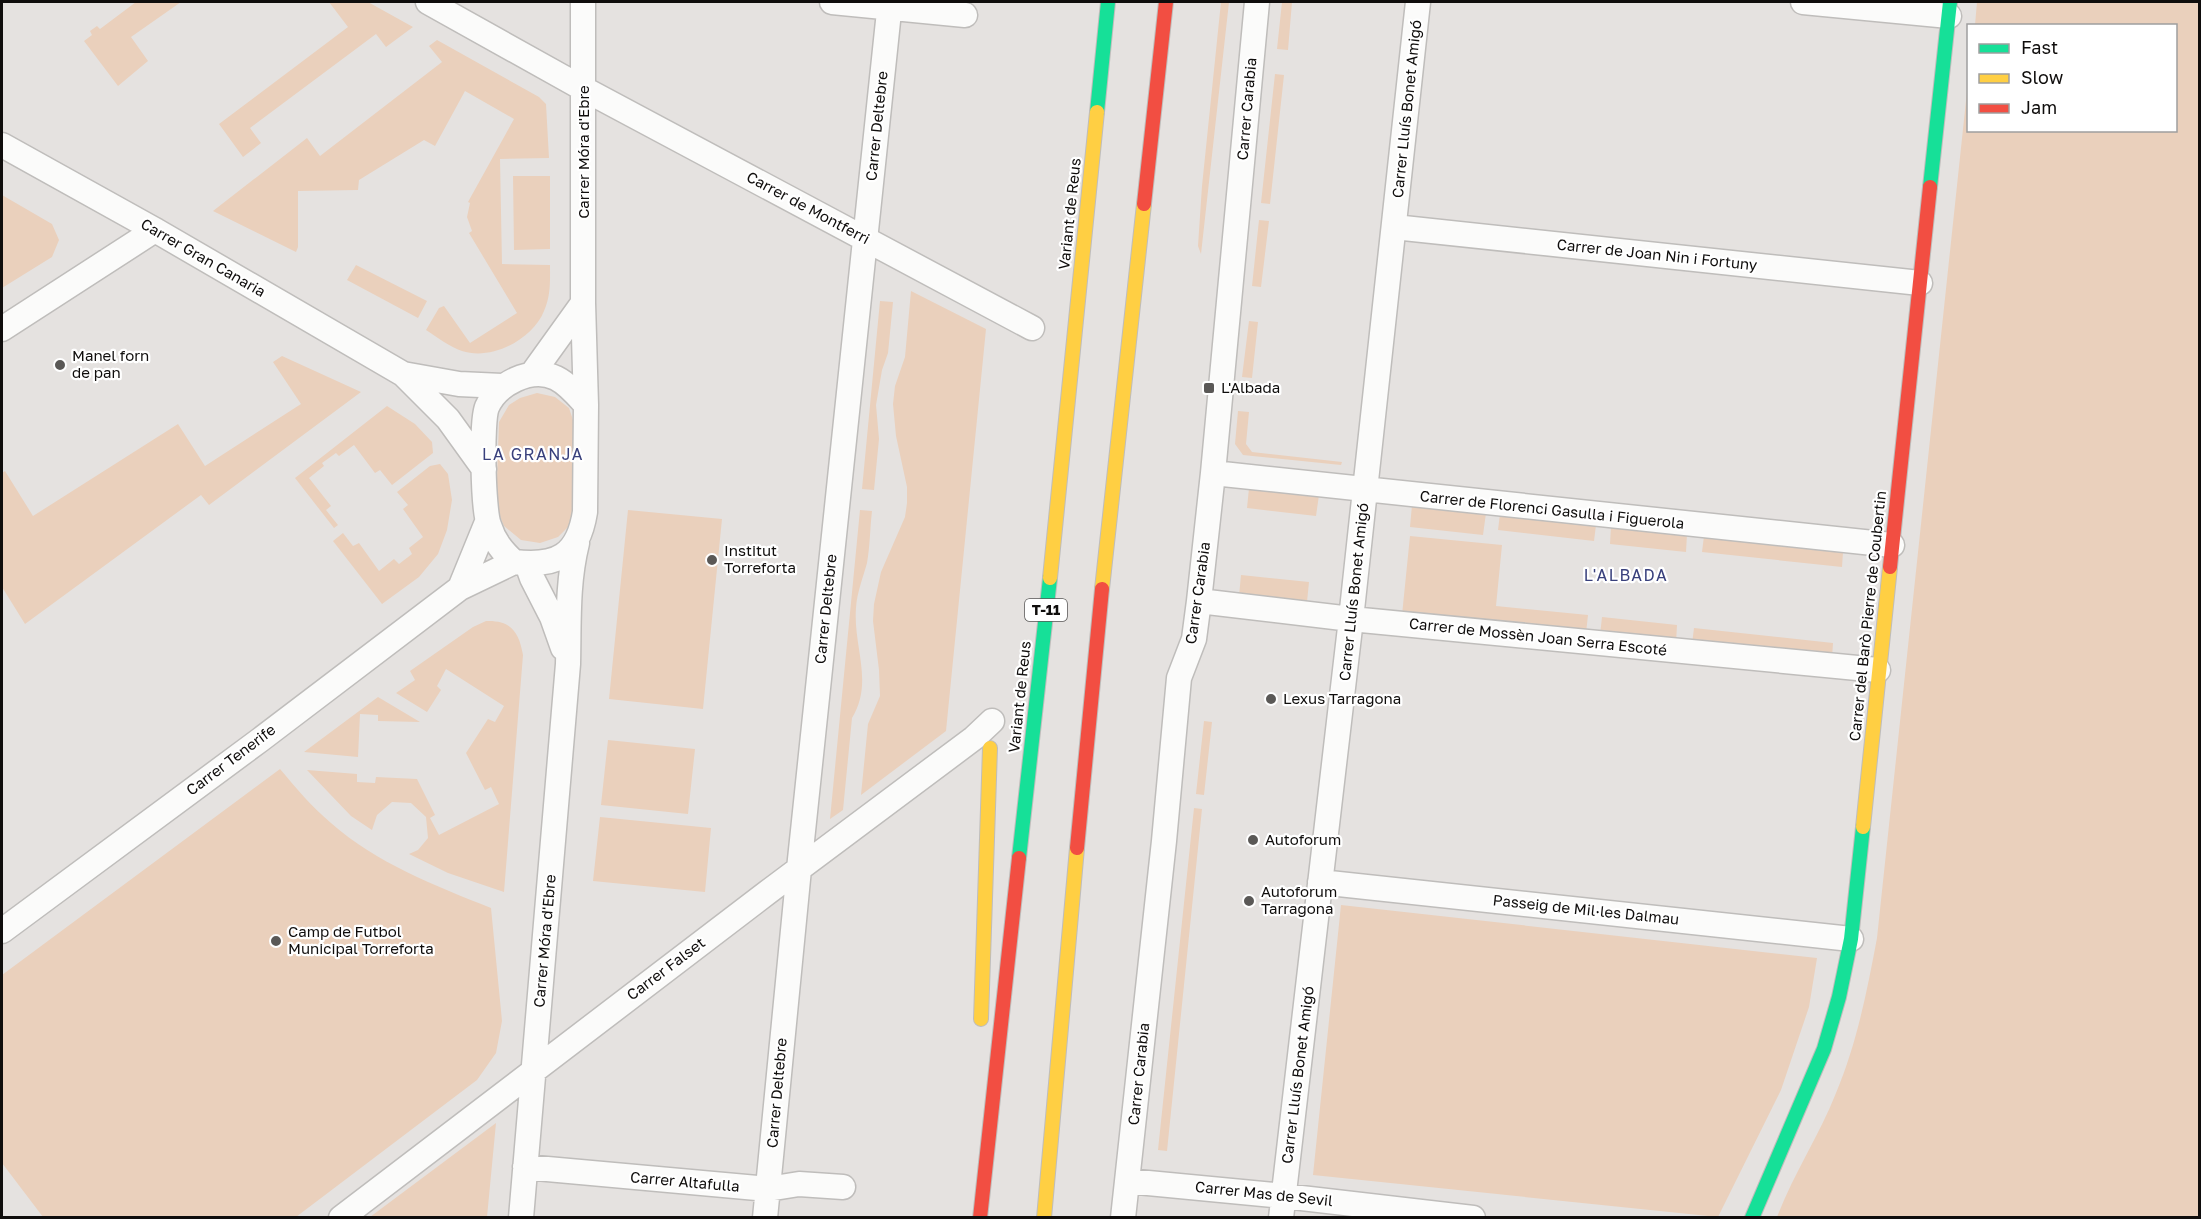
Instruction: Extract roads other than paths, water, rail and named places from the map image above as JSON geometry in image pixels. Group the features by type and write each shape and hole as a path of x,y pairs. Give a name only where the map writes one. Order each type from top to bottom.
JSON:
{"main road":[{"name":"Variant de Reus","path":"980,1218 1044,632 1108,2"},
{"path":"1044,1218 1097,631 1166,2"},
{"name":"Carrer del Barò Pierre de Coubertin","path":"1752,1218 1824,1049 1839,997 1851,939 1949,9"},
{"path":"980,1032 990,748"},
{"path":"973,1218 975,1137"}],"street":[{"name":"Carrer de Montferri","path":"428,2 584,89 1032,328"},
{"name":"Carrer Móra d'Ebre","path":"583,2 586,405"},
{"path":"832,2 889,4 965,15"},
{"name":"Carrer Carabia","path":"1123,1218 1163,853 1179,678 1194,639 1199,601 1257,2"},
{"name":"Carrer Lluís Bonet Amigó","path":"1283,1207 1419,2"},
{"path":"1803,2 1949,9"},
{"name":"Carrer Deltebre","path":"765,1218 798,869 889,4"},
{"name":"Carrer Gran Canaria","path":"2,145 403,374 448,419 484,469"},
{"name":"Carrer de Joan Nin i Fortuny","path":"1394,227 1920,283"},
{"path":"2,329 154,230"},
{"path":"532,374 584,303"},
{"name":"Carrer Gran Canaria","path":"403,374 459,384 502,386"},
{"path":"532,374 554,377 570,388 586,405 585,512 582,529 577,543 564,555 546,563 521,563 496,542 487,522 482,432 486,408 502,386 532,374"},
{"name":"Carrer de Florenci Gasulla i Figuerola","path":"1212,473 1892,545"},
{"path":"460,588 487,522"},
{"name":"Carrer Móra d'Ebre","path":"521,1218 568,664 569,592 577,543"},
{"name":"Carrer Móra d'Ebre","path":"521,563 532,578 552,617 568,664"},
{"name":"Carrer Tenerife","path":"2,931 460,588 521,563"},
{"name":"Carrer de Mossèn Joan Serra Escoté","path":"1199,601 1351,619 1878,670"},
{"name":"Carrer Falset","path":"341,1218 534,1069 974,738 992,721"},
{"name":"Passeig de Mil·les Dalmau","path":"1320,882 1851,939"},
{"name":"Carrer Altafulla","path":"525,1167 768,1189 799,1184 843,1187"},
{"name":"Carrer Mas de Sevil","path":"1127,1181 1283,1207 1473,1218"}],"place":[{"name":"Manel forn de pan","path":"60,365"},
{"name":"L'Albada","path":"1209,388"},
{"name":"Institut Torreforta","path":"712,560"},
{"name":"Lexus Tarragona","path":"1271,699"},
{"name":"Autoforum","path":"1253,840"},
{"name":"Autoforum Tarragona","path":"1249,901"},
{"name":"Camp de Futbol Municipal Torreforta","path":"276,941"}],"district":[{"name":"LA GRANJA","path":"533,454"},
{"name":"L'ALBADA","path":"1626,575"}]}
